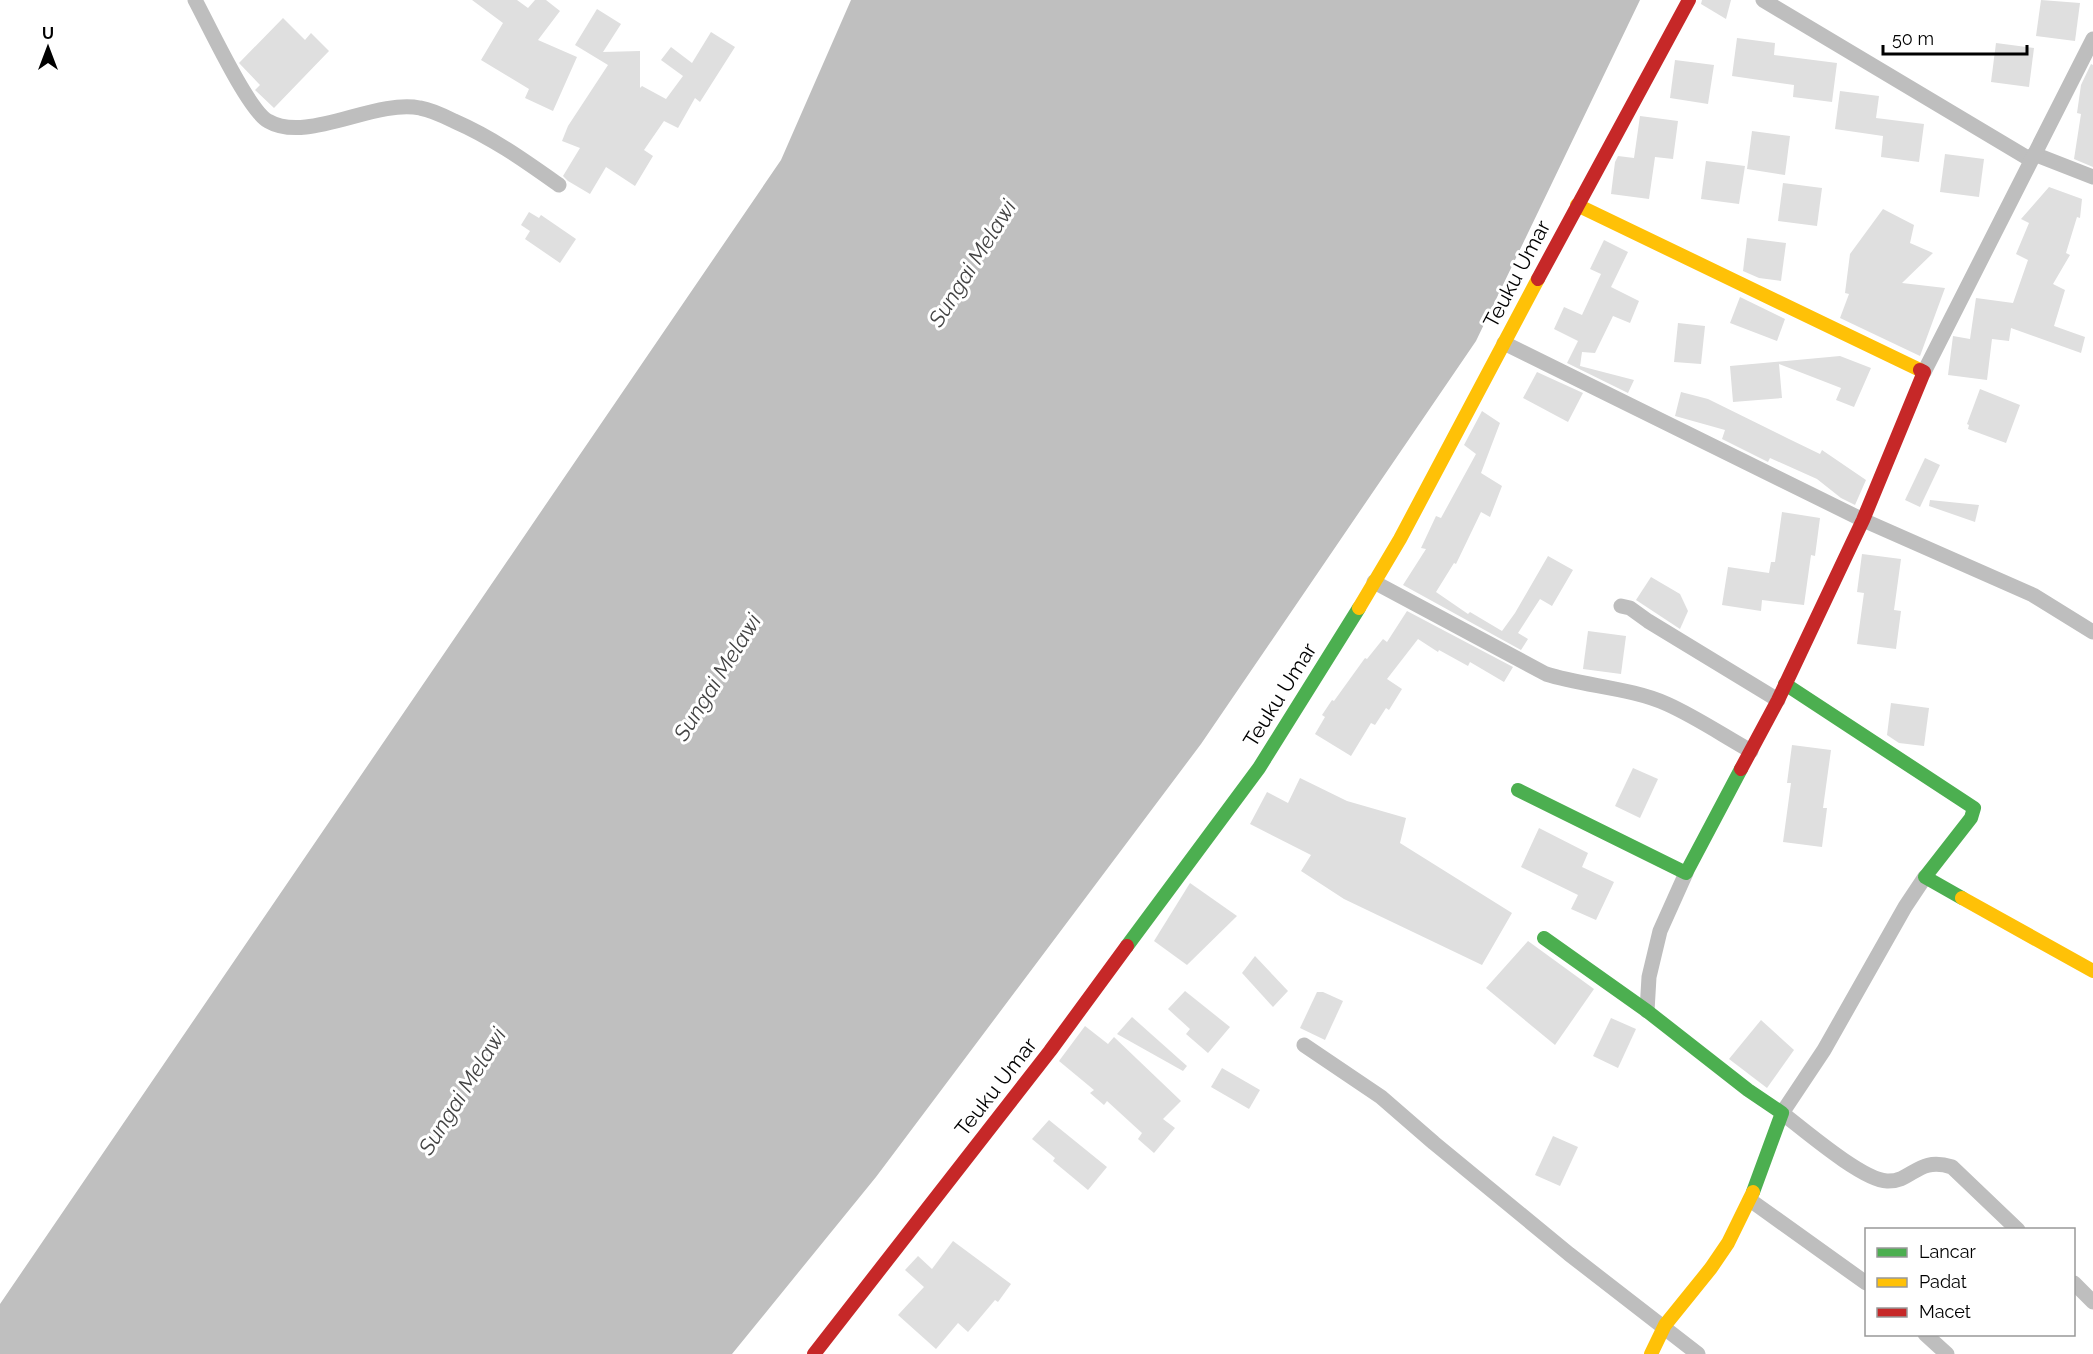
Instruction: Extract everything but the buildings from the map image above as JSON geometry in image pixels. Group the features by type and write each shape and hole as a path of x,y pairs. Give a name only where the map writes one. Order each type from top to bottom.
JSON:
{"street":[{"path":"195,0 248,99 268,122 282,126 314,126 393,107 422,108 482,134 560,185"},
{"name":"Teuku Umar","path":"814,1354 1050,1051 1258,768 1400,539 1577,205 1689,0"},
{"path":"1763,0 2033,157 2093,177"},
{"path":"1647,1011 1649,976 1660,931 1686,873 1778,700 1863,520 1924,372 2093,39"},
{"path":"1577,205 1924,372"},
{"path":"1504,343 1863,520 2033,595 2093,632"},
{"path":"1374,582 1546,674 1571,682 1626,692 1666,703 1751,751"},
{"path":"1622,606 1630,608 1778,700"},
{"path":"1652,1354 1664,1327 1717,1260 1740,1222 1782,1113 1824,1050 1905,908 1924,878 1971,818 1974,808 1785,684"},
{"path":"1518,790 1686,873"},
{"path":"1924,878 2093,971"},
{"path":"1544,938 1647,1011 1748,1090 1855,1167 1878,1179 1888,1181 1902,1177 1926,1164 1940,1163 1952,1167 2016,1228"},
{"path":"1304,1045 1381,1097 1569,1254 1698,1354"},
{"path":"1750,1200 1865,1282"},
{"path":"2075,1285 2093,1302"},
{"path":"1926,1336 1947,1354"}],"water":[{"name":"Sungai Melawi","path":"851,0 1640,0 1476,341 1201,744 876,1177 732,1354 0,1354 0,1304 781,160"}],"traffic: fast":[{"path":"1127,946 1259,768 1359,608"},
{"path":"1785,684 1974,808 1971,818 1925,877 1962,898"},
{"path":"1518,790 1686,873 1741,769"},
{"path":"1544,938 1647,1011 1748,1090 1782,1113 1753,1192"}],"traffic: slow":[{"path":"1577,205 1920,370"},
{"path":"1359,608 1400,539 1538,279"},
{"path":"1962,898 2093,971"},
{"path":"1651,1354 1665,1325 1728,1243 1753,1192"}],"traffic: jam":[{"path":"1538,279 1689,0"},
{"path":"1741,769 1778,700 1863,520 1924,372 1920,370"},
{"path":"814,1354 1050,1051 1127,946"}]}
